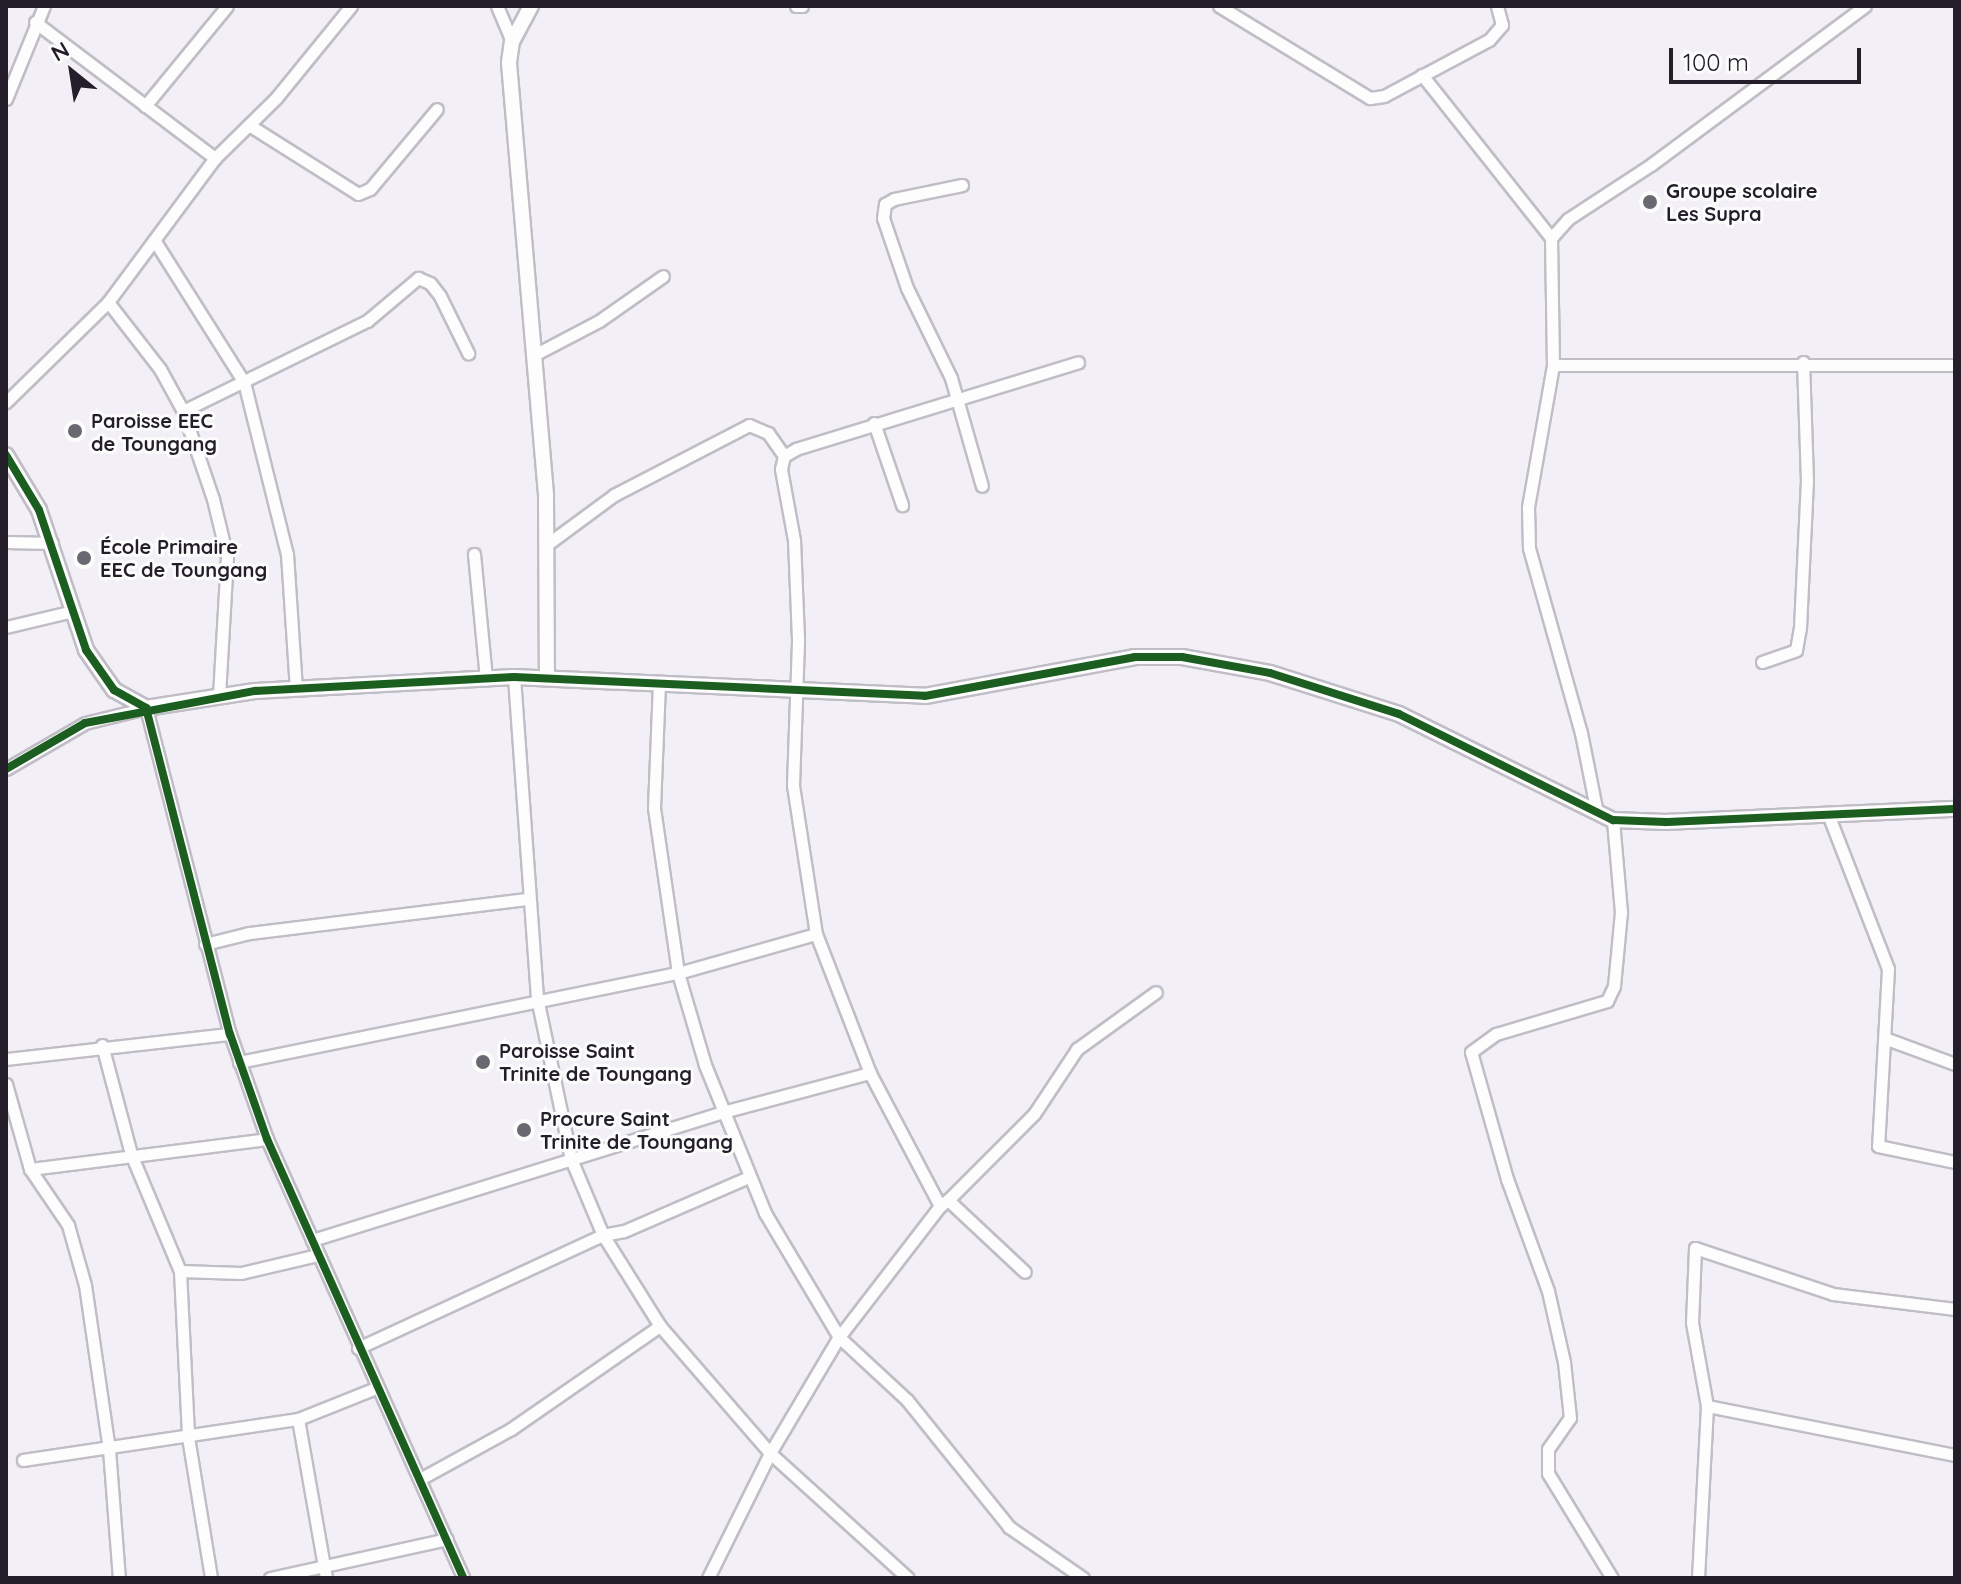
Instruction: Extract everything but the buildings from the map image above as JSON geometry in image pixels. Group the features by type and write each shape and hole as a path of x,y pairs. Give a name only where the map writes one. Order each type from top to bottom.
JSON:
{"street":[{"path":"6,99 44,6"},
{"path":"145,106 227,6"},
{"path":"6,402 108,302 156,243 215,158 249,125 351,6"},
{"path":"497,6 512,41"},
{"path":"531,6 512,41 510,79 549,543 547,678"},
{"path":"796,6 802,6"},
{"path":"1223,7 1370,98 1422,75 1497,33 1502,25 1497,6"},
{"path":"1551,238 1568,219 1652,164 1865,6"},
{"path":"35,22 215,158"},
{"path":"1422,75 1551,238 1553,365 1528,507 1529,548 1581,733 1597,813"},
{"path":"249,125 358,194 370,189 437,109"},
{"path":"962,185 894,199 885,204 883,218 907,288 958,398 982,486"},
{"path":"156,243 244,382 287,554 296,688"},
{"path":"534,355 599,321 663,276"},
{"path":"183,411 367,321 418,278 430,283 440,296 468,353"},
{"path":"108,302 160,369 183,411 227,557 219,696"},
{"path":"784,456 874,423 1078,362"},
{"path":"1553,365 1803,362 1955,365"},
{"path":"1762,662 1796,650 1800,628 1807,481 1803,362"},
{"path":"874,423 902,505"},
{"path":"549,543 614,495 749,425 768,433 784,456 797,598 793,785 816,934 870,1073 944,1203 1025,1272"},
{"path":"6,455 52,543 86,650 114,690 146,708 230,1034 267,1139 463,1578"},
{"path":"6,542 52,543"},
{"path":"474,554 486,679"},
{"path":"6,627 73,611"},
{"path":"6,769 85,723 146,708 296,688 514,677 925,696 1135,657 1237,666 1399,714 1613,820 1955,809"},
{"path":"514,677 527,899 537,998 571,1159 603,1235 660,1326 770,1453 908,1578"},
{"path":"659,683 654,808 678,973 723,1112 749,1177 799,1276 839,1337 907,1400 1009,1527 1083,1578"},
{"path":"1828,814 1888,969 1887,1039 1878,1146 1955,1162"},
{"path":"1612,1578 1548,1473 1548,1449 1570,1418 1564,1362 1548,1291 1507,1179 1471,1052 1496,1034 1607,1001 1614,986 1621,912 1613,820"},
{"path":"205,944 249,933 527,899"},
{"path":"239,1062 537,998 678,973 816,934"},
{"path":"708,1578 770,1453 839,1337 944,1203 1034,1114 1077,1049 1156,992"},
{"path":"6,1059 102,1045 230,1034"},
{"path":"1887,1039 1955,1064"},
{"path":"102,1045 131,1154 180,1271 188,1437 211,1578"},
{"path":"312,1240 723,1112 870,1073"},
{"path":"6,1084 30,1169 75,1240 109,1449 119,1578"},
{"path":"30,1169 267,1139"},
{"path":"358,1348 603,1235 624,1231 749,1177"},
{"path":"1698,1578 1707,1406 1692,1323 1695,1248 1833,1294 1955,1309"},
{"path":"180,1271 241,1273 318,1255"},
{"path":"420,1479 524,1421 660,1326"},
{"path":"23,1460 298,1419 376,1388"},
{"path":"1707,1406 1955,1455"},
{"path":"298,1419 325,1572"},
{"path":"270,1578 325,1572 447,1539"}],"cycle path":[{"path":"6,455 39,510 86,650 114,690 146,708 230,1034 267,1139 463,1578"},
{"path":"6,769 85,723 255,691 514,677 925,696 1135,657 1182,657 1270,673 1399,714 1613,820 1666,822 1955,809"}],"place":[{"name":"Groupe scolaire Les Supra","path":"1650,202"},
{"name":"Paroisse EEC de Toungang","path":"75,431"},
{"name":"École Primaire EEC de Toungang","path":"84,558"},
{"name":"Paroisse Saint Trinite de Toungang","path":"483,1062"},
{"name":"Procure Saint Trinite de Toungang","path":"524,1130"}]}
